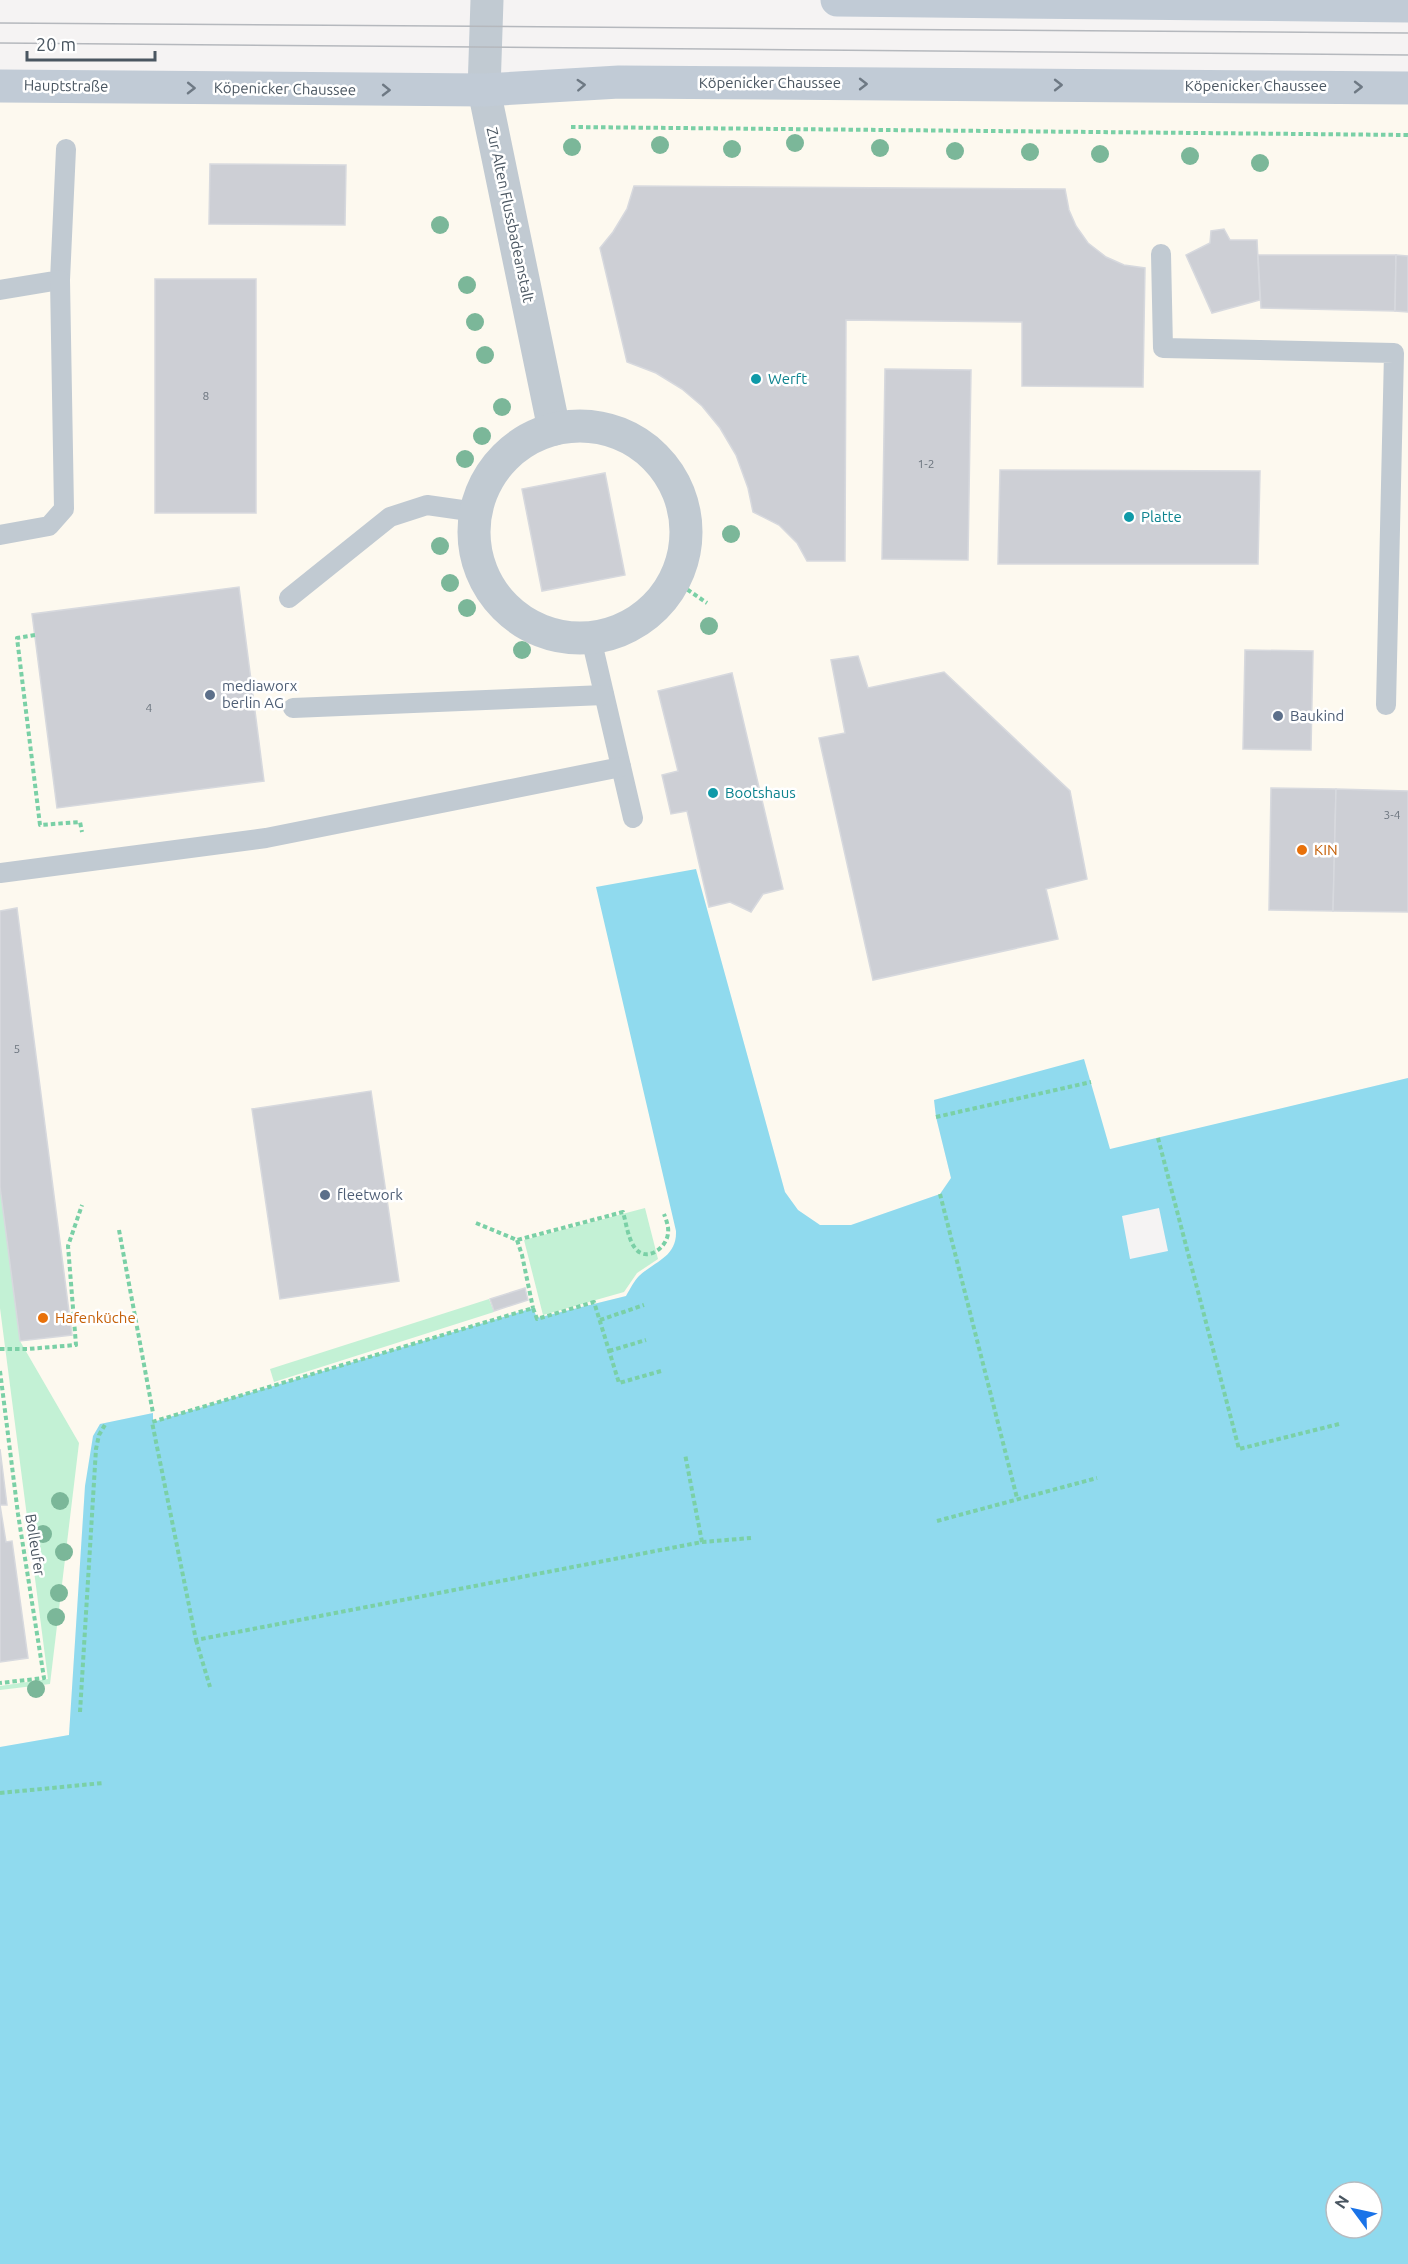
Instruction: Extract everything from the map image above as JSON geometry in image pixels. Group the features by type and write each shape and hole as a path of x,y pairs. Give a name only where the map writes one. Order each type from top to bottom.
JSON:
{"main road":[{"path":"837,0 1408,6"},
{"name":"Köpenicker Chaussee","path":"133,87 484,90 619,82 1408,87"},
{"name":"Hauptstraße","path":"0,86 133,87"}],"street":[{"name":"Zur Alten Flussbadeanstalt","path":"487,0 484,90 554,429"},
{"path":"588,426 622,434 652,453 674,480 685,513 685,548 675,581 654,609 625,629 591,638 558,637 527,625 502,605 484,577 475,545 476,512 485,484 503,459 526,440 554,429 588,426"}],"lane":[{"path":"0,535 49,526 64,509 60,280 66,149"},
{"path":"1161,254 1162,348 1394,353 1386,705"},
{"path":"0,290 60,280"},
{"path":"289,598 390,517 427,505 476,512"},
{"path":"591,638 633,818"},
{"path":"293,708 604,695"},
{"path":"0,873 266,838 621,766"}],"path":[{"path":"563,127 1408,135"},
{"path":"675,581 707,603"},
{"path":"35,636 16,638 40,825 80,822 83,837"},
{"path":"936,1117 1091,1082"},
{"path":"1158,1138 1239,1449 1339,1424"},
{"path":"940,1194 1017,1498"},
{"path":"0,1349 76,1345 68,1246 82,1205"},
{"path":"476,1223 517,1240 623,1212 635,1249 642,1253 654,1253 663,1248 669,1232 664,1214"},
{"path":"119,1230 153,1413"},
{"path":"517,1240 537,1319 594,1302 619,1383 661,1371"},
{"path":"600,1320 644,1305"},
{"path":"210,1687 196,1640 152,1422 533,1308"},
{"path":"609,1351 646,1340"},
{"name":"Bolleufer","path":"0,1371 18,1514 44,1677 0,1683"},
{"path":"80,1712 96,1449 99,1435 106,1423"},
{"path":"685,1454 702,1542"},
{"path":"937,1521 1097,1478"},
{"path":"196,1640 702,1542 751,1538"},
{"path":"0,1793 103,1783"}],"shaded area":[{"path":"0,86 1408,88 1408,1078 1109,1150 1084,1060 934,1100 951,1178 940,1194 851,1225 820,1225 798,1210 785,1192 696,870 677,1238 668,1256 639,1276 626,1296 537,1319 533,1308 152,1422 153,1413 100,1424 85,1486 69,1735 0,1747"}],"green space":[{"path":"0,1187 20,1341 79,1443 50,1684 0,1690 0,1686 48,1679 0,1308"},
{"path":"645,1208 658,1259 637,1273 624,1292 543,1315 524,1240"},
{"path":"489,1299 494,1312 274,1382 270,1369"}],"water":[{"path":"696,869 785,1192 798,1210 820,1225 851,1225 940,1194 951,1178 934,1100 1084,1059 1110,1149 1408,1078 1408,2264 0,2264 0,1747 69,1735 85,1486 93,1436 100,1424 153,1413 153,1422 533,1308 537,1318 626,1296 639,1276 669,1253 673,1247 676,1231 596,887","holes":["1159,1208 1168,1251 1130,1259 1122,1216"]}],"building":[{"path":"210,164 346,165 345,225 209,224"},
{"name":"Werft","path":"634,186 1065,189 1069,210 1076,226 1088,243 1106,257 1124,265 1145,268 1143,387 1022,386 1022,322 846,320 845,561 807,561 797,543 779,525 753,512 748,488 736,455 720,428 702,406 682,389 656,373 627,362 600,248 627,209"},
{"path":"1224,229 1230,240 1257,240 1260,300 1212,313 1186,255 1210,243 1211,231"},
{"path":"1258,255 1396,255 1395,311 1261,308"},
{"path":"1396,255 1408,256 1408,312 1395,311"},
{"path":"155,279 256,279 256,513 155,513"},
{"path":"885,369 971,370 968,560 882,559"},
{"name":"Platte","path":"1000,470 1260,471 1258,564 998,564"},
{"path":"605,473 625,575 542,591 522,489"},
{"path":"239,587 264,781 57,808 32,614"},
{"path":"1245,650 1313,651 1311,750 1243,749"},
{"path":"858,656 868,688 944,672 1070,791 1087,879 1046,889 1058,939 873,980 819,738 845,733 831,660"},
{"name":"Bootshaus","path":"732,673 783,889 763,894 751,912 730,902 709,907 687,811 671,814 662,775 678,771 658,691"},
{"path":"1271,788 1336,789 1333,911 1269,910"},
{"path":"1336,789 1408,791 1408,912 1333,911"},
{"path":"17,908 72,1335 20,1341 0,1187 0,911"},
{"path":"371,1091 399,1281 280,1299 252,1109"},
{"path":"525,1288 528,1300 494,1311 490,1299"},
{"path":"0,1449 7,1505 0,1505"},
{"path":"0,1505 6,1542 12,1541 28,1658 0,1662"}],"tram line":[{"path":"0,23 1408,33"},
{"path":"0,43 1408,55"}],"place":[{"name":"Werft","path":"756,379"},
{"name":"Platte","path":"1129,517"},
{"name":"mediaworx berlin AG","path":"210,695"},
{"name":"Baukind","path":"1278,716"},
{"name":"Bootshaus","path":"713,793"},
{"name":"KIN","path":"1302,850"},
{"name":"fleetwork","path":"325,1195"},
{"name":"Hafenküche","path":"43,1318"}]}
